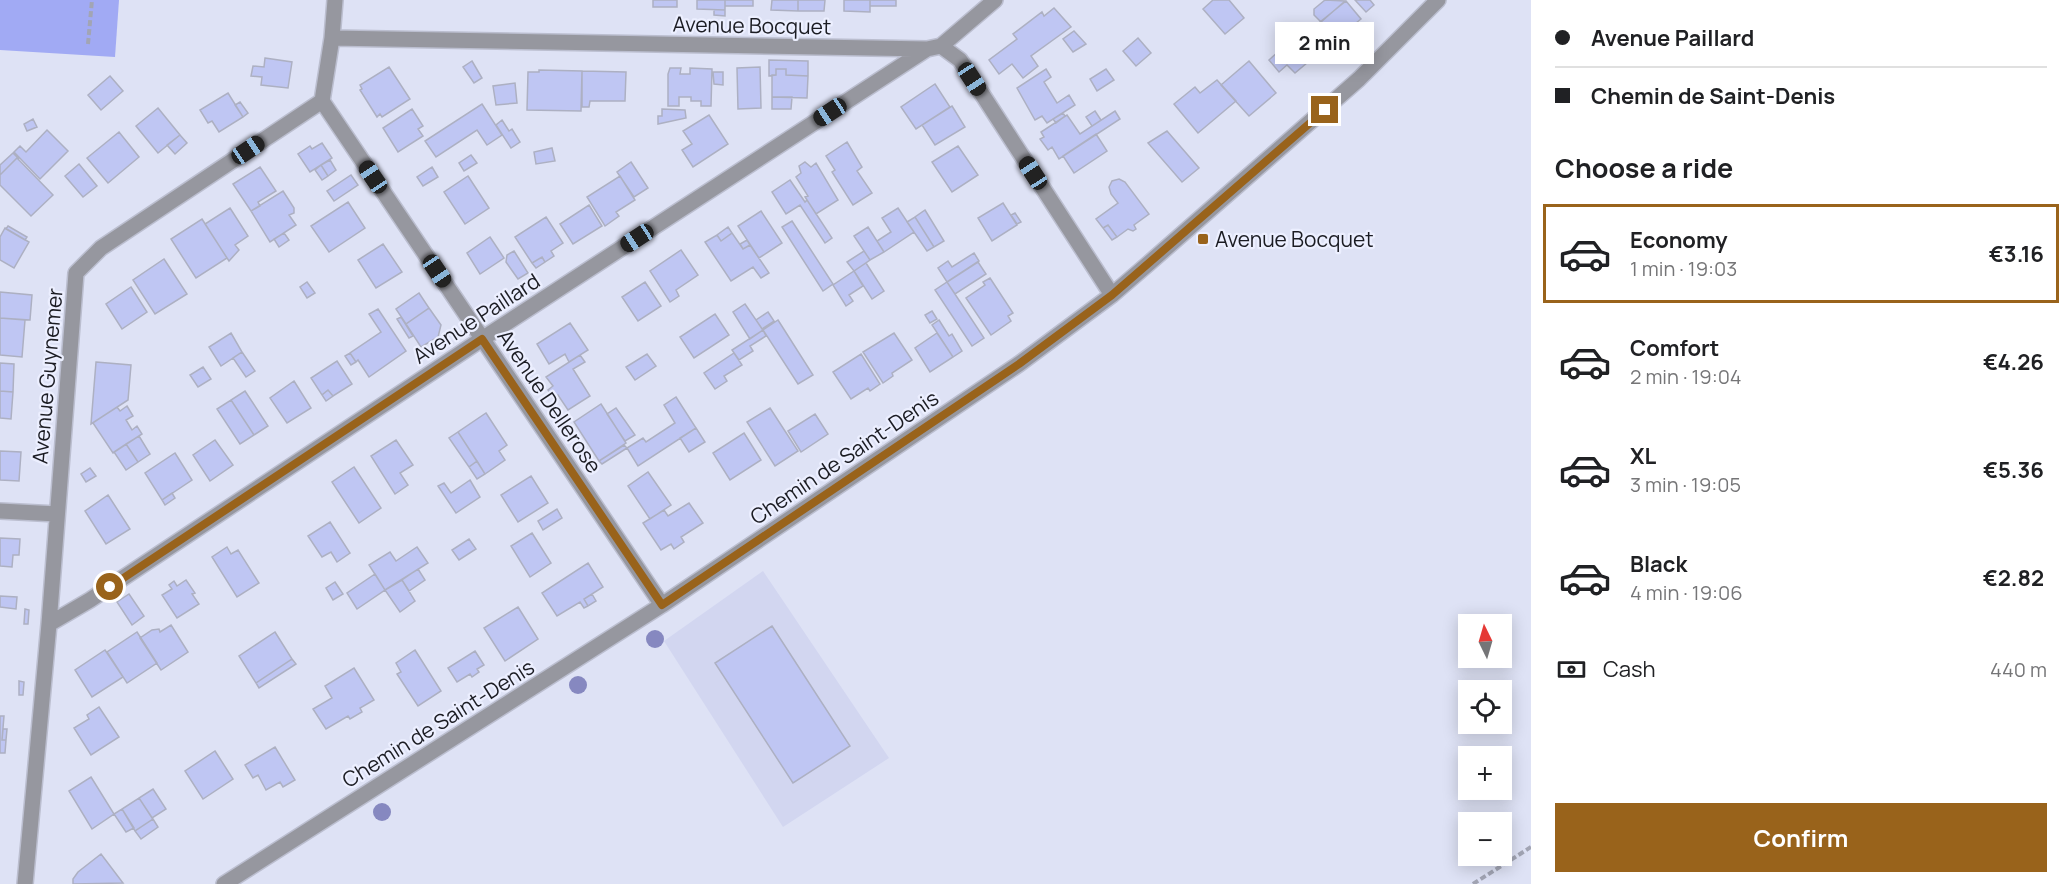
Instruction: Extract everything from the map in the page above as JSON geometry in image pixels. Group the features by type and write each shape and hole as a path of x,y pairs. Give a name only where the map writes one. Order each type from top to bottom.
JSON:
{"street":[{"path":"322,100 332,38 335,0"},
{"name":"Avenue Paillard","path":"49,624 90,600 482,339 934,48 995,0"},
{"name":"Chemin de Saint-Denis","path":"224,884 662,605 1019,364 1112,295 1359,80 1438,0"},
{"name":"Avenue Bocquet","path":"332,38 934,48"},
{"path":"934,48 960,60 1112,295"},
{"name":"Avenue Dellerose","path":"322,100 662,605"},
{"name":"Avenue Guynemer","path":"25,884 49,624 76,273 101,248 322,100"},
{"path":"0,511 57,514"}],"path":[{"path":"88,44 92,0"},
{"path":"1473,884 1531,847"}],"shaded area":[{"path":"0,0 119,0 115,57 0,50"},
{"path":"763,571 889,758 783,827 664,641"}],"building":[{"path":"653,0 677,0 677,7 653,7"},
{"path":"697,0 725,0 725,10 697,9"},
{"path":"725,0 753,0 753,6 725,6"},
{"path":"772,0 798,0 798,11 771,10"},
{"path":"798,0 825,0 824,11 798,11"},
{"path":"844,0 870,0 870,12 844,11"},
{"path":"870,0 896,0 896,6 870,6"},
{"path":"1213,0 1229,0 1244,18 1225,34 1203,9"},
{"path":"1325,0 1345,1 1321,22 1314,15 1314,9"},
{"path":"1355,0 1370,0 1374,5 1366,12"},
{"path":"1346,1 1361,19 1335,40 1320,22"},
{"path":"1054,8 1071,27 1031,56 1038,66 1023,78 1012,64 999,74 989,60 1017,39 1013,34 1042,12 1044,16"},
{"path":"714,10 725,10 725,16 714,15"},
{"path":"1314,26 1329,44 1320,52 1304,34"},
{"path":"1074,31 1086,44 1073,52 1063,39"},
{"path":"1302,31 1320,52 1295,73 1287,65 1279,72 1269,60"},
{"path":"1138,38 1151,53 1136,66 1123,51"},
{"path":"265,58 292,62 288,88 261,85 262,77 251,76 253,66 264,67"},
{"path":"769,60 808,61 808,76 786,75 786,69 776,69 776,75 769,76"},
{"path":"472,61 482,78 474,83 463,67"},
{"path":"1249,61 1276,93 1249,116 1221,85"},
{"path":"389,67 410,99 382,117 380,114 377,117 360,90 362,89 360,85"},
{"path":"760,67 761,108 738,109 737,68"},
{"path":"670,68 681,68 680,74 690,74 690,68 712,69 711,106 701,106 701,101 691,101 691,97 679,97 679,106 668,106"},
{"path":"776,69 786,69 786,75 808,76 807,98 772,97 772,75 776,75"},
{"path":"1046,69 1051,77 1044,82 1057,103 1069,95 1075,105 1047,123 1042,116 1035,120 1017,88"},
{"path":"1106,69 1114,80 1097,91 1090,79"},
{"path":"539,70 582,71 581,111 527,110 528,72 539,72"},
{"path":"582,71 626,72 625,101 590,101 589,107 582,107"},
{"path":"713,72 723,72 723,85 714,84"},
{"path":"110,76 123,91 101,110 88,95"},
{"path":"1217,80 1236,101 1198,133 1174,104 1195,87 1200,93"},
{"path":"515,83 517,103 496,105 493,86"},
{"path":"935,84 950,107 916,129 901,107"},
{"path":"228,93 243,117 219,132 212,121 208,123 200,110"},
{"path":"772,97 792,97 791,109 772,109"},
{"path":"240,102 248,113 243,117 235,105"},
{"path":"482,104 502,135 487,145 477,130 436,157 425,141"},
{"path":"952,106 965,127 935,145 922,125"},
{"path":"158,108 180,135 158,153 136,126"},
{"path":"412,109 423,126 418,129 423,136 398,152 383,128"},
{"path":"662,109 685,110 686,118 658,124 658,116 662,116"},
{"path":"1095,111 1101,120 1092,126 1086,117"},
{"path":"1115,111 1120,119 1059,159 1052,147 1048,150 1040,139 1044,137 1041,132 1067,115 1080,134"},
{"path":"1063,113 1065,116 1056,123 1053,119"},
{"path":"709,115 728,144 693,167 682,150 692,144 683,131"},
{"path":"33,119 37,127 27,131 24,124"},
{"path":"502,120 509,131 512,129 520,142 511,148 496,125"},
{"path":"47,130 68,151 40,179 14,152 20,146 26,152"},
{"path":"1167,131 1199,168 1182,182 1148,143"},
{"path":"119,132 139,157 108,183 87,158"},
{"path":"1096,134 1107,151 1074,173 1063,156"},
{"path":"180,135 187,143 175,154 167,145"},
{"path":"847,142 862,167 857,171 872,193 853,205 832,172 835,170 826,156"},
{"path":"322,143 332,158 310,172 298,154 310,146 312,149"},
{"path":"958,146 978,175 952,192 932,162"},
{"path":"552,148 555,161 536,164 534,152"},
{"path":"13,153 19,159 17,158 0,175 0,165"},
{"path":"471,155 477,163 464,171 459,163"},
{"path":"17,158 53,195 31,216 0,185 0,175"},
{"path":"330,160 336,170 328,176 321,165"},
{"path":"631,162 648,188 634,197 617,172"},
{"path":"805,162 811,167 816,163 838,200 816,214 796,177 801,173 799,166"},
{"path":"79,164 97,186 83,197 65,176"},
{"path":"321,165 328,176 322,180 315,170"},
{"path":"260,167 276,191 258,202 260,206 251,211 233,184"},
{"path":"432,167 438,177 423,186 417,177"},
{"path":"351,175 358,185 334,201 327,191"},
{"path":"468,176 489,208 465,224 444,192"},
{"path":"620,176 635,200 616,212 619,216 605,226 587,197"},
{"path":"1119,179 1125,182 1149,214 1134,225 1136,229 1133,231 1128,229 1117,237 1108,225 1103,228 1096,219 1118,203 1109,187 1112,181"},
{"path":"790,180 805,202 807,200 832,238 825,243 800,205 786,214 772,192"},
{"path":"283,191 294,208 294,213 289,215 296,225 270,242 251,211"},
{"path":"348,202 365,228 329,252 311,226"},
{"path":"1003,203 1017,225 992,241 978,218"},
{"path":"589,205 602,226 573,244 560,224"},
{"path":"230,208 248,236 235,245 239,250 229,261 205,224"},
{"path":"898,208 914,232 884,252 877,241 891,232 882,218"},
{"path":"925,210 944,241 934,247 915,217"},
{"path":"761,211 782,243 759,258 738,226"},
{"path":"1015,213 1021,222 1017,224 1011,215"},
{"path":"546,217 563,243 551,251 554,256 545,262 542,257 532,263 515,237"},
{"path":"915,217 934,247 927,251 907,222"},
{"path":"202,219 227,258 196,278 171,239"},
{"path":"792,221 833,284 823,291 782,227"},
{"path":"1108,225 1117,237 1112,240 1103,228"},
{"path":"8,226 27,237 25,240 6,229"},
{"path":"728,227 732,233 721,241 717,235"},
{"path":"868,227 884,252 870,260 854,236"},
{"path":"5,228 29,242 14,268 0,260 0,237"},
{"path":"284,233 289,240 279,247 274,239"},
{"path":"732,233 743,249 750,245 769,273 761,278 753,267 731,281 705,242 717,235 721,241"},
{"path":"490,237 504,258 480,274 467,253"},
{"path":"747,240 750,245 743,249 740,244"},
{"path":"383,244 402,272 376,288 358,260"},
{"path":"681,250 698,275 676,290 679,296 670,302 650,271"},
{"path":"514,251 528,273 518,279 506,262 507,255"},
{"path":"864,251 870,260 854,271 847,262"},
{"path":"974,253 979,261 947,282 938,268 948,261 952,267"},
{"path":"542,257 545,262 536,268 532,263"},
{"path":"164,259 187,294 155,314 133,280"},
{"path":"978,262 986,274 955,294 947,282"},
{"path":"866,263 884,291 872,299 854,271"},
{"path":"854,271 863,286 849,295 853,301 846,306 833,285"},
{"path":"990,278 1013,313 1008,316 1011,321 991,335 966,298 985,285 983,282"},
{"path":"307,282 315,293 307,298 300,287"},
{"path":"645,282 661,306 638,321 622,297"},
{"path":"947,282 984,338 972,346 935,290"},
{"path":"131,287 147,312 122,329 106,304"},
{"path":"0,292 32,295 30,320 0,318"},
{"path":"419,293 429,308 406,324 396,309"},
{"path":"745,304 763,330 750,339 733,312"},
{"path":"429,308 441,325 438,337 421,347 406,324"},
{"path":"378,309 406,351 369,377 358,360 356,362 350,353 381,332 369,314"},
{"path":"932,311 937,319 930,323 925,315"},
{"path":"768,312 774,321 762,329 756,320"},
{"path":"715,314 729,335 694,358 680,337"},
{"path":"401,317 413,336 409,338 397,319"},
{"path":"0,318 25,320 22,357 0,355"},
{"path":"778,320 813,375 798,384 763,330"},
{"path":"939,320 949,336 952,334 962,351 953,357 932,325"},
{"path":"570,323 588,350 569,362 565,354 549,364 537,344"},
{"path":"763,330 766,336 750,346 753,351 739,360 732,350"},
{"path":"231,333 242,352 221,366 209,347"},
{"path":"894,333 912,360 892,373 893,376 883,383 863,352"},
{"path":"937,333 953,357 930,372 915,348"},
{"path":"242,352 255,371 246,377 233,358"},
{"path":"350,353 356,362 351,365 345,356"},
{"path":"734,353 742,365 724,376 727,381 715,389 704,373"},
{"path":"647,354 656,366 635,380 626,367"},
{"path":"861,354 880,384 870,391 868,388 851,399 833,372"},
{"path":"580,355 585,362 573,369 590,396 568,410 558,395 553,398 548,390 553,386 546,377"},
{"path":"337,361 352,384 333,396 328,390 322,395 311,378"},
{"path":"96,362 131,365 128,400 91,424"},
{"path":"0,363 14,364 13,392 0,391"},
{"path":"203,367 211,379 198,387 190,375"},
{"path":"294,381 311,408 287,423 270,398"},
{"path":"328,390 333,396 326,401 322,395"},
{"path":"0,391 13,392 11,419 0,418"},
{"path":"245,391 268,426 254,435 231,400"},
{"path":"676,397 696,428 638,466 627,448 643,438 646,442 675,423 664,405"},
{"path":"231,400 254,435 240,444 217,409"},
{"path":"601,404 626,443 599,461 574,422"},
{"path":"127,406 133,416 126,420 132,430 137,426 142,434 113,453 93,423 117,407 120,411"},
{"path":"616,408 635,435 625,441 607,414"},
{"path":"770,408 798,451 775,466 747,422"},
{"path":"486,413 507,445 499,451 505,460 485,474 458,432"},
{"path":"815,414 828,434 801,452 788,431"},
{"path":"696,428 705,442 689,452 680,438"},
{"path":"458,432 477,461 469,467 449,438"},
{"path":"744,433 761,460 730,480 713,453"},
{"path":"139,436 150,454 138,462 126,444"},
{"path":"215,440 233,465 210,481 193,455"},
{"path":"396,440 413,465 400,473 408,485 395,494 371,456"},
{"path":"126,444 138,462 126,470 114,452"},
{"path":"624,445 627,448 602,464 599,461"},
{"path":"0,451 21,452 19,481 0,480"},
{"path":"175,453 192,480 162,500 145,473"},
{"path":"477,461 485,474 477,479 469,467"},
{"path":"354,467 381,508 359,523 332,482"},
{"path":"90,468 96,476 86,482 81,474"},
{"path":"648,472 671,505 650,519 628,486"},
{"path":"531,476 548,503 518,522 501,495"},
{"path":"470,480 480,497 456,513 438,486 444,483 451,493"},
{"path":"172,493 175,498 165,505 162,500"},
{"path":"108,495 130,529 106,544 85,511"},
{"path":"689,503 703,523 681,537 684,542 674,549 671,544 661,550 643,523 664,510 668,516"},
{"path":"557,509 562,518 543,530 538,521"},
{"path":"330,522 350,553 337,562 331,552 322,557 308,536"},
{"path":"532,533 551,563 530,577 511,546"},
{"path":"0,538 20,539 19,555 13,555 12,567 0,566"},
{"path":"469,539 476,549 459,560 452,550"},
{"path":"227,547 231,554 238,550 259,583 237,597 212,557"},
{"path":"417,547 428,563 385,590 369,565 390,552 396,561"},
{"path":"588,563 603,587 584,599 588,606 584,608 580,602 557,616 542,593"},
{"path":"418,569 425,580 409,591 402,580"},
{"path":"375,574 385,590 357,609 347,593"},
{"path":"186,580 199,604 177,618 162,595 172,589 169,585 174,581 177,586"},
{"path":"402,580 415,601 400,612 385,590"},
{"path":"335,582 343,594 333,600 326,588"},
{"path":"129,594 144,616 132,625 117,602"},
{"path":"592,594 596,601 588,606 584,599"},
{"path":"0,596 17,597 16,609 0,607"},
{"path":"518,607 538,639 505,661 484,628"},
{"path":"25,609 29,610 28,624 24,624"},
{"path":"171,625 188,652 161,670 140,638 152,630 159,629 160,632"},
{"path":"772,626 850,746 793,783 715,663"},
{"path":"137,632 157,663 127,683 107,652"},
{"path":"275,632 292,659 256,683 239,656"},
{"path":"105,650 123,677 92,697 75,670"},
{"path":"415,650 441,691 418,706 397,674 401,672 396,663"},
{"path":"475,651 484,665 477,669 479,672 472,677 470,674 457,682 448,668"},
{"path":"292,659 296,664 259,688 256,683"},
{"path":"354,668 374,700 360,708 362,712 350,719 348,716 326,729 313,709 332,698 325,686"},
{"path":"19,681 24,682 23,695 19,695"},
{"path":"99,707 119,737 91,755 74,728 89,719 87,715"},
{"path":"0,716 4,716 2,740 6,740 5,753 0,753"},
{"path":"3,729 7,729 6,740 2,740"},
{"path":"275,747 295,780 283,787 280,782 266,790 258,775 253,778 245,765"},
{"path":"215,751 233,779 203,799 185,771"},
{"path":"91,777 114,814 92,829 69,791"},
{"path":"153,789 166,809 152,818 139,798"},
{"path":"139,798 153,819 135,831 122,809"},
{"path":"122,809 134,828 126,832 114,814"},
{"path":"153,819 158,827 141,839 135,831"},
{"path":"101,854 123,883 73,884 73,879 78,872"}],"place":[{"name":"Avenue Bocquet","path":"1203,239"}],"route":[{"path":"110,587 482,339 662,605 1019,364 1112,295 1325,110"}]}
